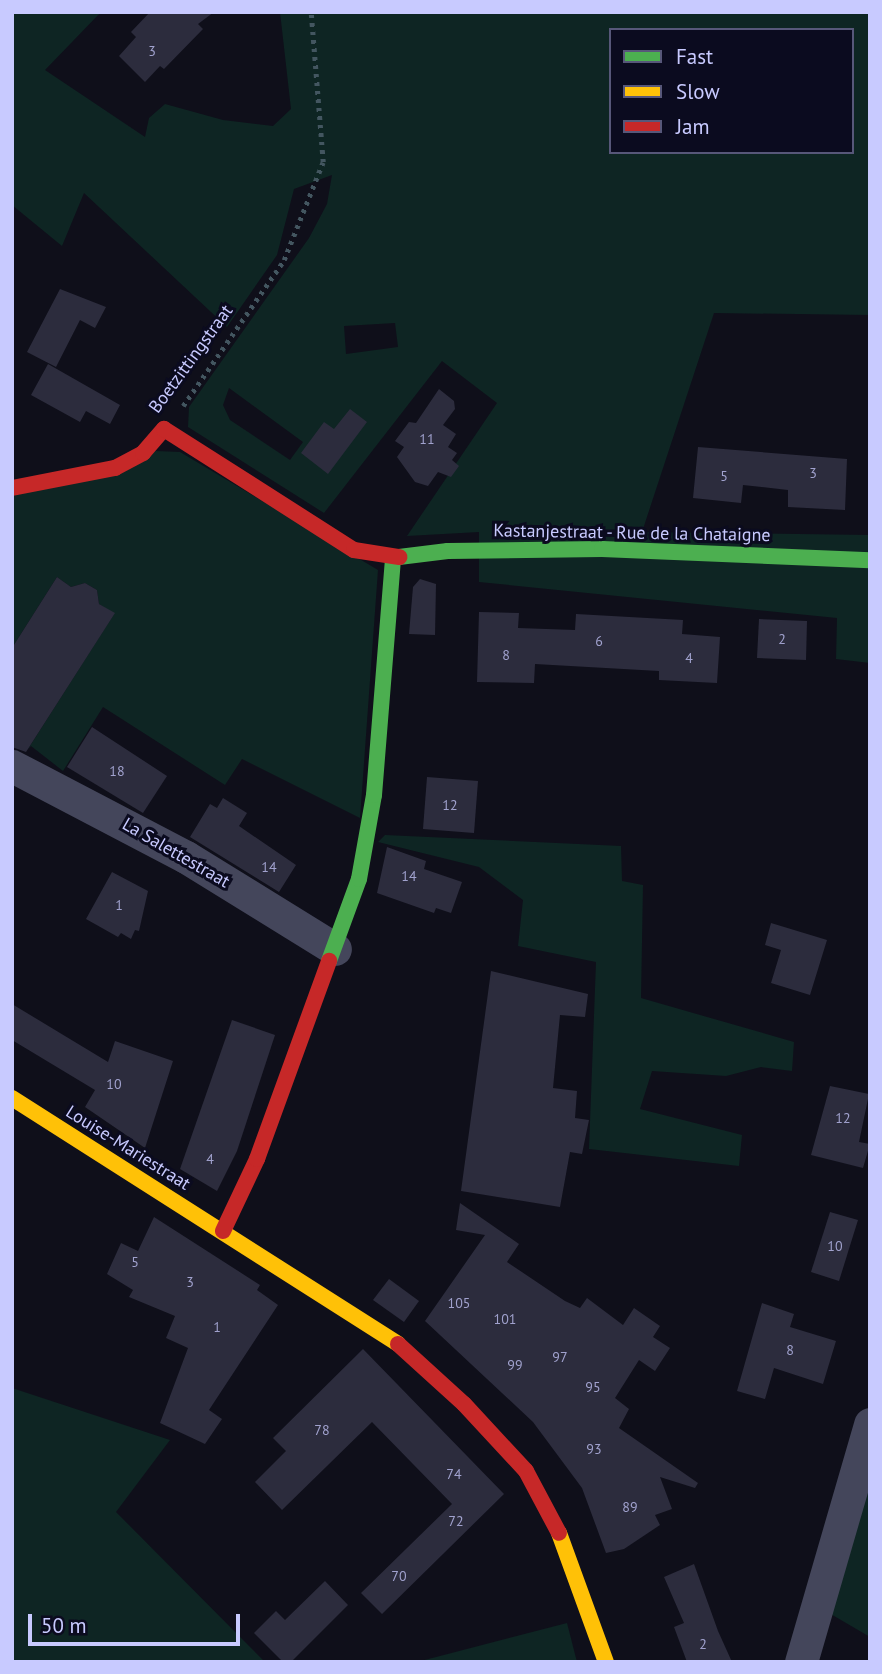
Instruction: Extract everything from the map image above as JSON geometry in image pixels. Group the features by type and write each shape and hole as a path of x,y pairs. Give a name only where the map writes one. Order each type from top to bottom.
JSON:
{"street":[{"name":"Boetzittingstraat","path":"12,488 115,468 143,453 164,429"},
{"name":"Kastanjestraat - Rue de la Chataigne","path":"164,429 354,550 393,558 448,551 602,549 870,559"},
{"path":"223,1231 257,1159 335,949 368,845 393,558"},
{"name":"La Salettestraat","path":"12,766 186,857 335,949"},
{"name":"Louise-Mariestraat","path":"12,1098 307,1283 402,1348 486,1425 526,1471 555,1521 606,1662"},
{"path":"802,1662 870,1424"}],"path":[{"name":"Boetzittingstraat","path":"164,429 284,260 323,162 311,12"}],"green space":[{"path":"12,12 101,12 45,70 145,137 149,118 165,104 223,120 273,126 291,109 280,12 870,12 870,315 714,313 642,532 870,535 870,663 836,659 837,618 479,582 479,532 407,536 497,403 442,361 324,513 188,427 189,407 309,238 327,204 332,175 294,189 277,255 227,327 84,193 62,246 12,205","holes":["395,323 398,347 346,354 344,326","229,388 303,442 290,460 230,420 223,405"]},
{"path":"156,451 180,452 378,570 360,818 242,759 225,785 103,707 63,771 31,746 28,749 114,614 99,604 97,590 85,583 71,587 57,577 12,648 12,496"},
{"path":"385,835 621,846 622,881 643,885 641,998 794,1042 792,1071 761,1067 726,1076 652,1071 640,1109 742,1135 739,1166 589,1149 596,962 518,946 523,900 479,867 378,842"},
{"path":"12,1388 170,1440 116,1512 265,1662 12,1662"},
{"path":"870,1481 870,1637 829,1613"},
{"path":"567,1623 577,1662 417,1662"}],"building":[{"path":"150,12 214,12 198,24 203,29 164,69 160,66 145,82 119,56 136,37 131,32"},
{"path":"60,289 106,307 95,328 80,320 56,367 27,352"},
{"path":"48,364 120,405 110,424 86,411 80,422 31,395"},
{"path":"439,389 454,401 455,409 443,425 456,434 448,447 457,453 452,460 459,466 451,477 438,472 428,486 415,482 397,457 404,447 395,441 409,422 416,423"},
{"path":"350,409 367,422 328,474 301,453 324,422 334,429"},
{"path":"698,447 847,459 845,510 788,507 788,490 743,485 741,503 693,498"},
{"path":"57,577 71,587 85,583 97,590 99,604 115,613 26,752 12,747 12,648"},
{"path":"420,579 436,584 435,635 409,634 413,587"},
{"path":"479,612 519,613 518,628 575,630 576,614 683,620 682,634 720,637 717,683 659,680 659,671 535,664 534,683 477,682"},
{"path":"759,619 807,621 806,660 757,658"},
{"path":"92,727 167,776 143,813 67,767"},
{"path":"427,777 478,781 474,833 423,829"},
{"path":"223,798 247,813 239,826 296,865 279,892 190,837 210,804 217,808"},
{"path":"387,847 426,861 424,869 462,882 451,913 436,908 434,913 377,893"},
{"path":"112,872 148,891 139,931 135,930 131,939 121,933 118,937 86,919"},
{"path":"771,923 827,940 810,995 771,983 781,950 765,945"},
{"path":"491,971 588,994 585,1017 560,1015 553,1088 577,1091 575,1118 589,1120 582,1154 570,1152 560,1207 461,1191"},
{"path":"12,1004 108,1062 115,1041 173,1061 145,1148 85,1107 95,1090 12,1040"},
{"path":"232,1020 275,1035 237,1151 217,1191 180,1169"},
{"path":"830,1086 869,1094 859,1142 870,1144 863,1168 811,1155"},
{"path":"460,1203 519,1244 507,1262 565,1301 580,1308 587,1298 623,1325 634,1308 660,1326 653,1337 670,1348 655,1371 639,1360 615,1398 629,1409 619,1428 698,1483 695,1488 660,1477 672,1509 655,1515 660,1525 624,1549 606,1553 582,1488 533,1422 425,1321 485,1235 456,1230"},
{"path":"830,1212 858,1220 839,1281 811,1272"},
{"path":"154,1217 260,1285 257,1290 278,1305 209,1410 222,1419 205,1444 160,1423 188,1348 166,1338 175,1316 129,1297 133,1290 107,1274 121,1243 138,1251"},
{"path":"389,1279 419,1301 404,1322 373,1300"},
{"path":"762,1303 794,1314 790,1327 836,1341 823,1384 774,1368 765,1399 737,1391"},
{"path":"363,1349 504,1494 382,1614 361,1593 452,1504 372,1422 282,1510 255,1482 286,1451 273,1438"},
{"path":"694,1564 732,1662 687,1662 674,1627 684,1623 664,1577"},
{"path":"325,1581 348,1605 291,1662 283,1662 254,1633 276,1611 285,1620"}],"traffic: fast":[{"path":"399,557 448,551 602,549 870,560"},
{"path":"329,961 359,879 374,795 393,558"}],"traffic: slow":[{"path":"12,1098 398,1344"},
{"path":"559,1533 606,1662"}],"traffic: jam":[{"path":"12,488 115,468 143,453 164,429 354,550 399,557"},
{"path":"223,1231 257,1159 329,961"},
{"path":"398,1344 464,1404 526,1471 559,1533"}]}
